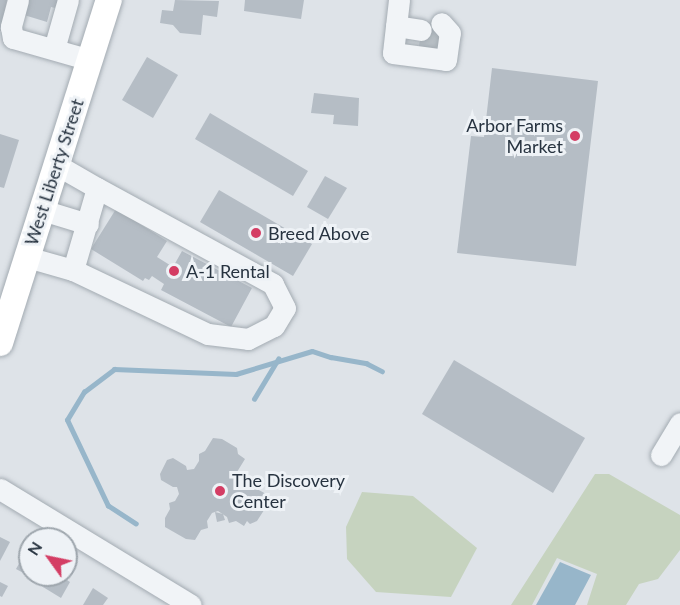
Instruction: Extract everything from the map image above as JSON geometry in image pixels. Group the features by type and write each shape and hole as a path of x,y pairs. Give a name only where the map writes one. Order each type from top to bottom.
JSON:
{"main road":[{"name":"West Liberty Street","path":"0,344 109,0"}],"street":[{"path":"18,0 7,39 54,49 90,60"},
{"path":"54,49 68,0"},
{"path":"399,0 428,33"},
{"path":"27,257 73,270 208,334 248,339 274,326 285,308 273,284 57,165"},
{"path":"73,270 97,188"},
{"path":"42,210 88,224"},
{"path":"661,455 680,423"},
{"path":"0,489 186,604"}],"green space":[{"path":"595,474 609,474 680,515 680,550 658,579 639,584 626,605 587,605 597,574 557,558 532,605 511,605"},
{"path":"362,492 413,496 477,548 451,597 376,592 347,559 346,527"}],"water":[{"path":"560,562 591,575 575,605 536,605"}],"building":[{"path":"0,0 7,0 1,31 0,31"},
{"path":"29,0 58,0 55,8 51,7 47,22 24,15"},
{"path":"175,0 219,1 217,17 203,15 201,35 180,33 173,25 160,23 162,10 173,11"},
{"path":"245,0 304,0 301,19 244,11"},
{"path":"147,57 178,75 153,118 122,100"},
{"path":"492,68 598,81 576,266 457,253 471,136 484,137"},
{"path":"314,93 359,98 358,126 333,124 334,115 311,113"},
{"path":"210,113 308,171 293,196 195,139"},
{"path":"0,134 19,140 4,188 0,187"},
{"path":"325,176 347,188 328,219 307,207"},
{"name":"Breed Above","path":"219,190 312,244 293,276 200,222"},
{"name":"A-1 Rental","path":"116,209 167,241 157,257 173,267 182,251 252,288 231,327 161,290 164,284 152,276 149,280 145,278 143,281 91,249"},
{"path":"454,360 585,438 553,493 422,414"},
{"name":"The Discovery Center","path":"213,438 222,439 237,448 238,454 245,459 237,472 239,479 248,484 255,481 257,489 268,495 268,504 257,521 250,524 247,521 244,526 236,521 229,523 227,517 218,511 212,513 207,521 208,528 201,530 195,540 186,539 165,527 165,518 170,509 169,503 175,501 179,494 177,487 161,480 160,474 167,460 173,458 186,466 187,470 194,469 199,461 199,454 205,451"},
{"path":"215,512 223,514 225,520 217,522"},
{"path":"0,537 10,542 0,561"},
{"path":"0,582 8,586 2,597 0,596"},
{"path":"43,587 67,587 61,598"},
{"path":"93,588 108,598 103,605 83,605"}],"waterway":[{"path":"136,524 108,506 67,420 84,392 114,369 236,374 312,351 366,363 382,371"},
{"path":"254,399 278,359"}],"tunnel":[{"path":"420,37 440,39"}],"place":[{"name":"Arbor Farms Market","path":"575,136"},
{"name":"Breed Above","path":"256,233"},
{"name":"A-1 Rental","path":"174,271"},
{"name":"The Discovery Center","path":"220,491"}]}
